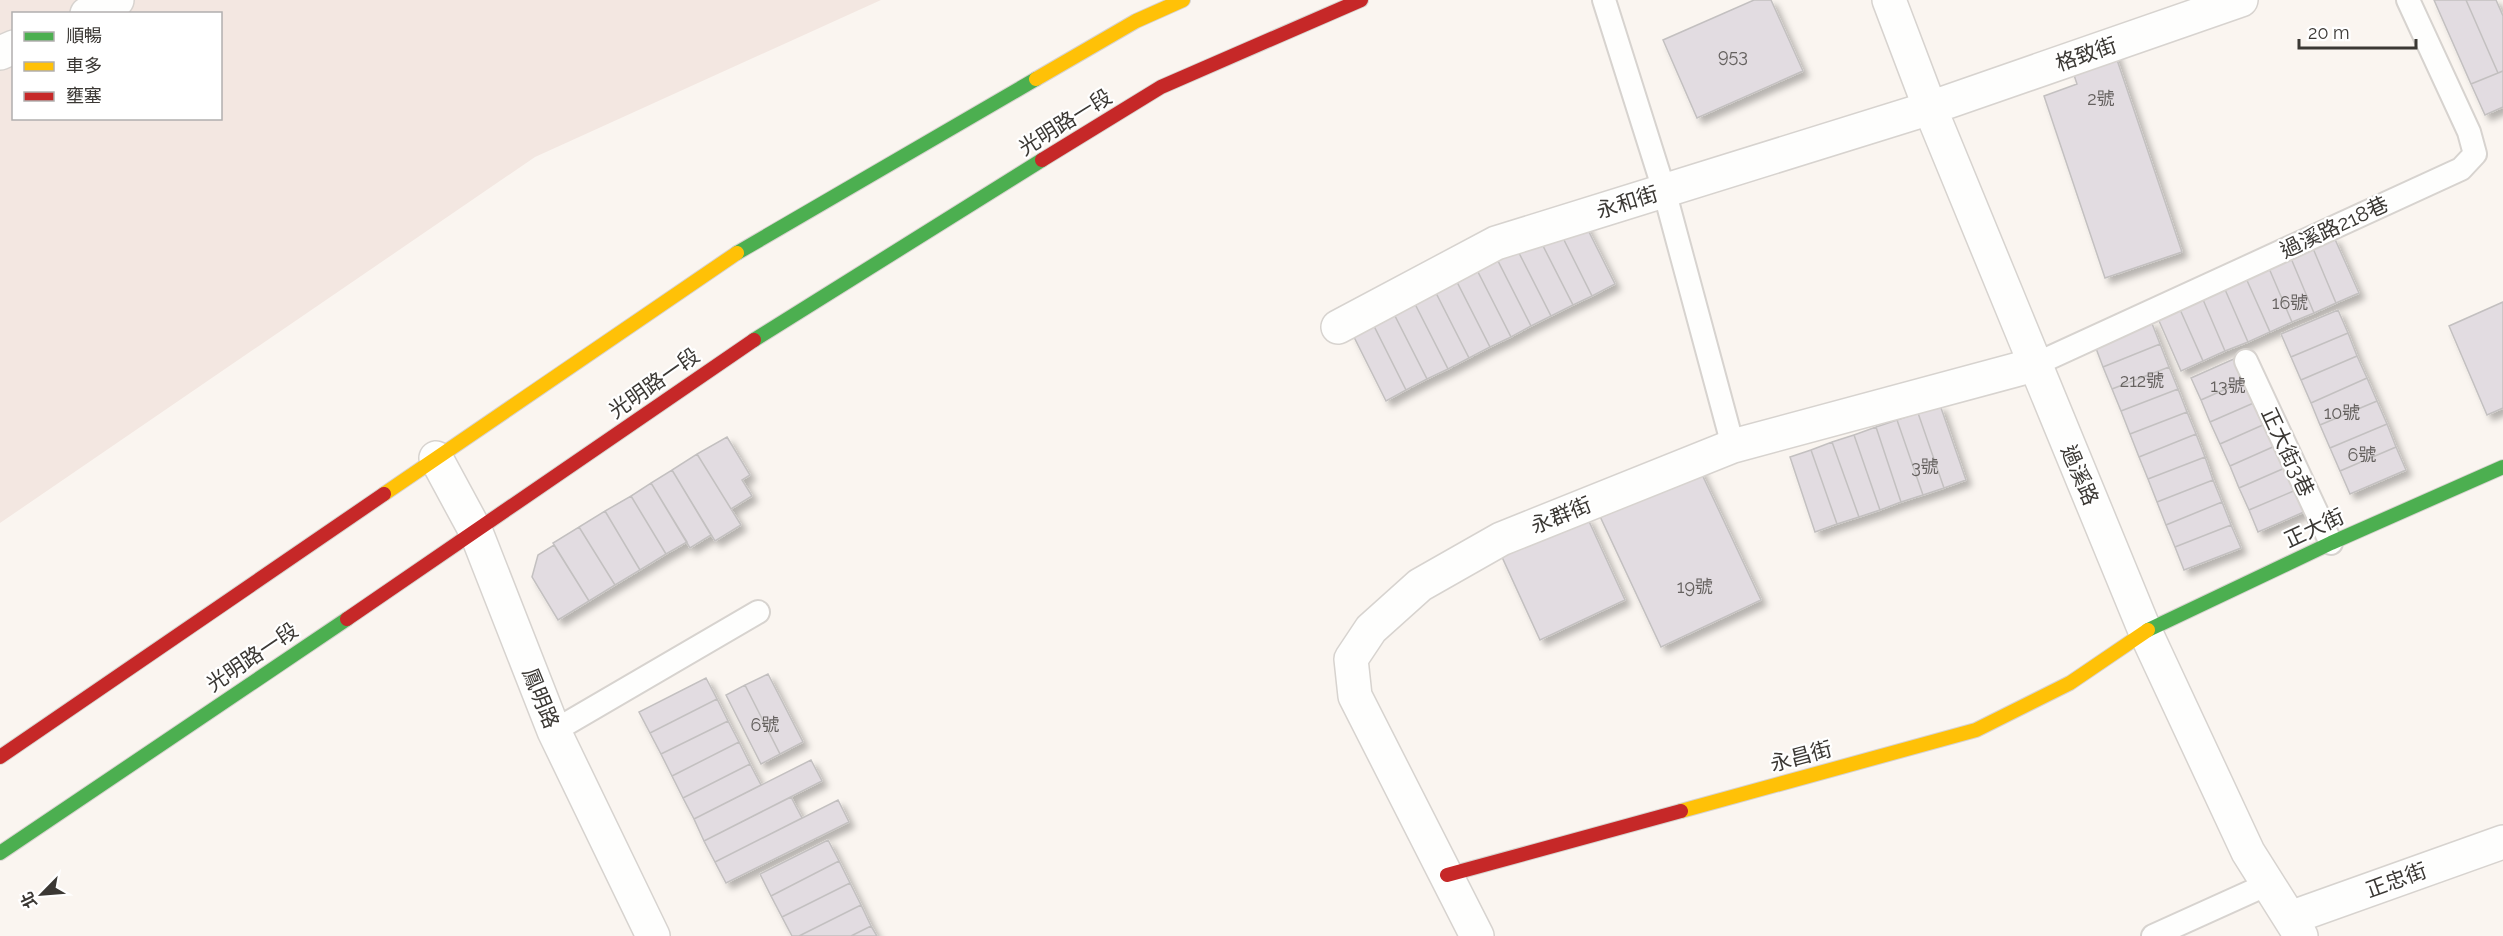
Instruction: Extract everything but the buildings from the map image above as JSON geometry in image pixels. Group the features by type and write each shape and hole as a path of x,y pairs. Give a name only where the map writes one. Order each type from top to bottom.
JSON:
{"street":[{"path":"91,12 117,0"},
{"path":"0,757 738,252 1136,21 1183,0"},
{"name":"光明路一段","path":"0,853 476,532 787,317 1161,87 1361,0"},
{"name":"過溪路","path":"1889,0 2034,365 2145,631 2248,852 2295,927"},
{"name":"格致街","path":"1930,108 2241,0"},
{"name":"永和街","path":"1338,327 1496,243 1930,108"},
{"name":"永群街","path":"1477,936 1355,696 1352,658 1371,629 1420,585 1501,539 1733,446 2034,365"},
{"name":"鳳明路","path":"436,458 476,532 554,731 653,936"},
{"name":"正大街","path":"2145,631 2331,543 2503,466"},
{"name":"永昌街","path":"1447,875 1976,730 2070,683 2145,631"},
{"name":"正忠街","path":"2295,927 2503,842"}],"lane":[{"path":"1604,0 1664,190 1733,446"},
{"name":"過溪路218巷","path":"2034,365 2461,169 2475,154 2469,132 2408,0"},
{"name":"正大街3巷","path":"2246,361 2331,543"},
{"path":"554,731 758,612"},
{"path":"2153,936 2268,884"}],"shaded area":[{"path":"0,0 881,0 535,157 0,523"}],"traffic: fast":[{"path":"737,253 1036,79"},
{"path":"754,340 1042,160"},
{"path":"2148,630 2331,543 2503,467"},
{"path":"0,853 347,619"}],"traffic: slow":[{"path":"1036,79 1136,21 1183,0"},
{"path":"384,494 737,253"},
{"path":"1681,811 1976,730 2070,683 2148,630"}],"traffic: jam":[{"path":"1042,160 1161,87 1361,0"},
{"path":"347,619 754,340"},
{"path":"0,757 384,494"},
{"path":"1447,875 1681,811"}]}
